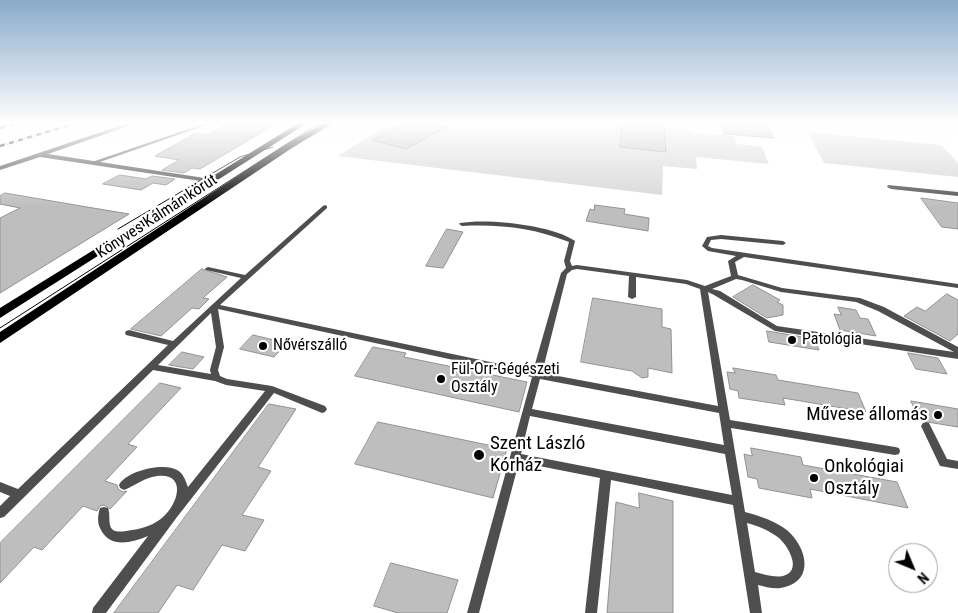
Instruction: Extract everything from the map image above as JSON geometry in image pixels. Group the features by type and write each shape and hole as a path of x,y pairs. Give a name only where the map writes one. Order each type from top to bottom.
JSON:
{"main road":[{"name":"Könyves Kálmán körút","path":"0,314 259,151"},
{"name":"Könyves Kálmán körút","path":"0,338 282,151"}],"street":[{"path":"0,168 54,151"},
{"path":"41,155 211,181"},
{"path":"891,187 958,194"}],"lane":[{"path":"95,162 129,151"},
{"path":"0,513 214,306 325,207"},
{"path":"462,224 482,223 551,231 572,241 567,261 570,268"},
{"path":"783,243 721,237 709,238 705,246 710,250 958,286"},
{"path":"736,277 731,261 742,255"},
{"path":"473,613 564,273 570,268 576,267 687,282 717,293 776,328 958,356"},
{"path":"208,269 247,277"},
{"path":"632,297 633,275"},
{"path":"704,289 736,277 749,278 780,290 868,303 958,352"},
{"path":"704,289 756,613"},
{"path":"214,306 537,375 722,410"},
{"path":"214,306 220,347 214,370 216,378"},
{"path":"129,333 174,344"},
{"path":"151,367 272,389 322,410"},
{"path":"98,613 173,513 272,389"},
{"path":"528,412 729,450"},
{"path":"725,423 895,451"},
{"path":"926,426 944,462 958,465"},
{"path":"516,457 737,501"},
{"path":"104,512 105,529 112,535 123,538 150,531 173,513 180,502 183,491 182,482 177,475 168,471 144,474 124,485"},
{"path":"591,613 606,475"},
{"path":"0,487 19,494"},
{"path":"740,516 757,520 785,536 797,552 800,565 798,571 791,579 782,582 750,577"}],"shaded area":[{"path":"347,151 763,151 769,164 696,157 697,169 663,166 662,195 338,156"},
{"path":"818,151 946,151 958,163 958,177 824,163"}],"building":[{"path":"165,151 231,151 200,169 192,168 184,173 162,170 179,160 155,156"},
{"path":"120,175 146,179 152,176 175,179 166,185 153,183 141,190 103,184"},
{"path":"5,193 129,214 0,293 0,218 20,208 0,204 0,196"},
{"path":"921,198 958,203 958,229 942,227"},
{"path":"595,205 625,209 624,214 649,218 648,231 586,221 590,209 594,210"},
{"path":"447,229 463,232 443,268 426,266"},
{"path":"202,269 227,277 203,298 209,299 199,309 192,308 161,336 131,329"},
{"path":"753,285 780,300 777,302 783,305 783,315 767,318 733,297"},
{"path":"947,294 958,300 958,334 950,341 904,316 917,307 925,311"},
{"path":"593,298 662,309 662,327 671,329 672,373 648,368 648,377 642,378 632,371 581,362"},
{"path":"838,307 856,310 860,318 868,319 876,336 840,330 834,314 841,315"},
{"name":"Patológia","path":"767,331 815,339 819,350 769,342"},
{"name":"Nővérszálló","path":"253,335 287,343 274,357 240,349"},
{"name":"Fül-Orr-Gégészeti Osztály","path":"373,347 406,353 404,357 527,382 519,412 355,376"},
{"path":"182,352 204,357 193,369 169,365"},
{"path":"908,353 938,358 947,374 916,369"},
{"path":"733,368 776,375 778,380 858,393 866,412 783,398 785,405 739,398 738,391 730,389 727,372 735,373"},
{"path":"160,383 181,388 128,444 137,447 105,481 117,485 118,489 123,492 127,491 110,509 104,505 100,506 97,511 83,506 42,550 34,547 0,583 0,543"},
{"name":"Művese állomás","path":"911,401 958,409 958,427 921,421"},
{"path":"269,404 296,409 258,467 271,471 242,515 264,520 245,551 222,545 193,590 177,585 158,613 114,613"},
{"path":"378,422 507,449 493,498 355,464"},
{"name":"Onkológiai Osztály","path":"751,448 801,457 803,465 897,482 908,508 810,489 812,498 759,488 757,479 748,477 744,454 752,456"},
{"path":"639,493 673,501 673,613 607,613 616,502 639,508"},
{"path":"391,563 458,580 447,613 398,613 374,606"}],"tram line":[{"path":"118,229 240,157 261,151"},
{"path":"0,328 276,151"}],"place":[{"name":"Patológia","path":"792,340"},
{"name":"Nővérszálló","path":"263,346"},
{"name":"Fül-Orr-Gégészeti Osztály","path":"441,379"},
{"name":"Művese állomás","path":"938,415"},
{"name":"Szent László Kórház","path":"479,455"},
{"name":"Onkológiai Osztály","path":"814,478"}]}
